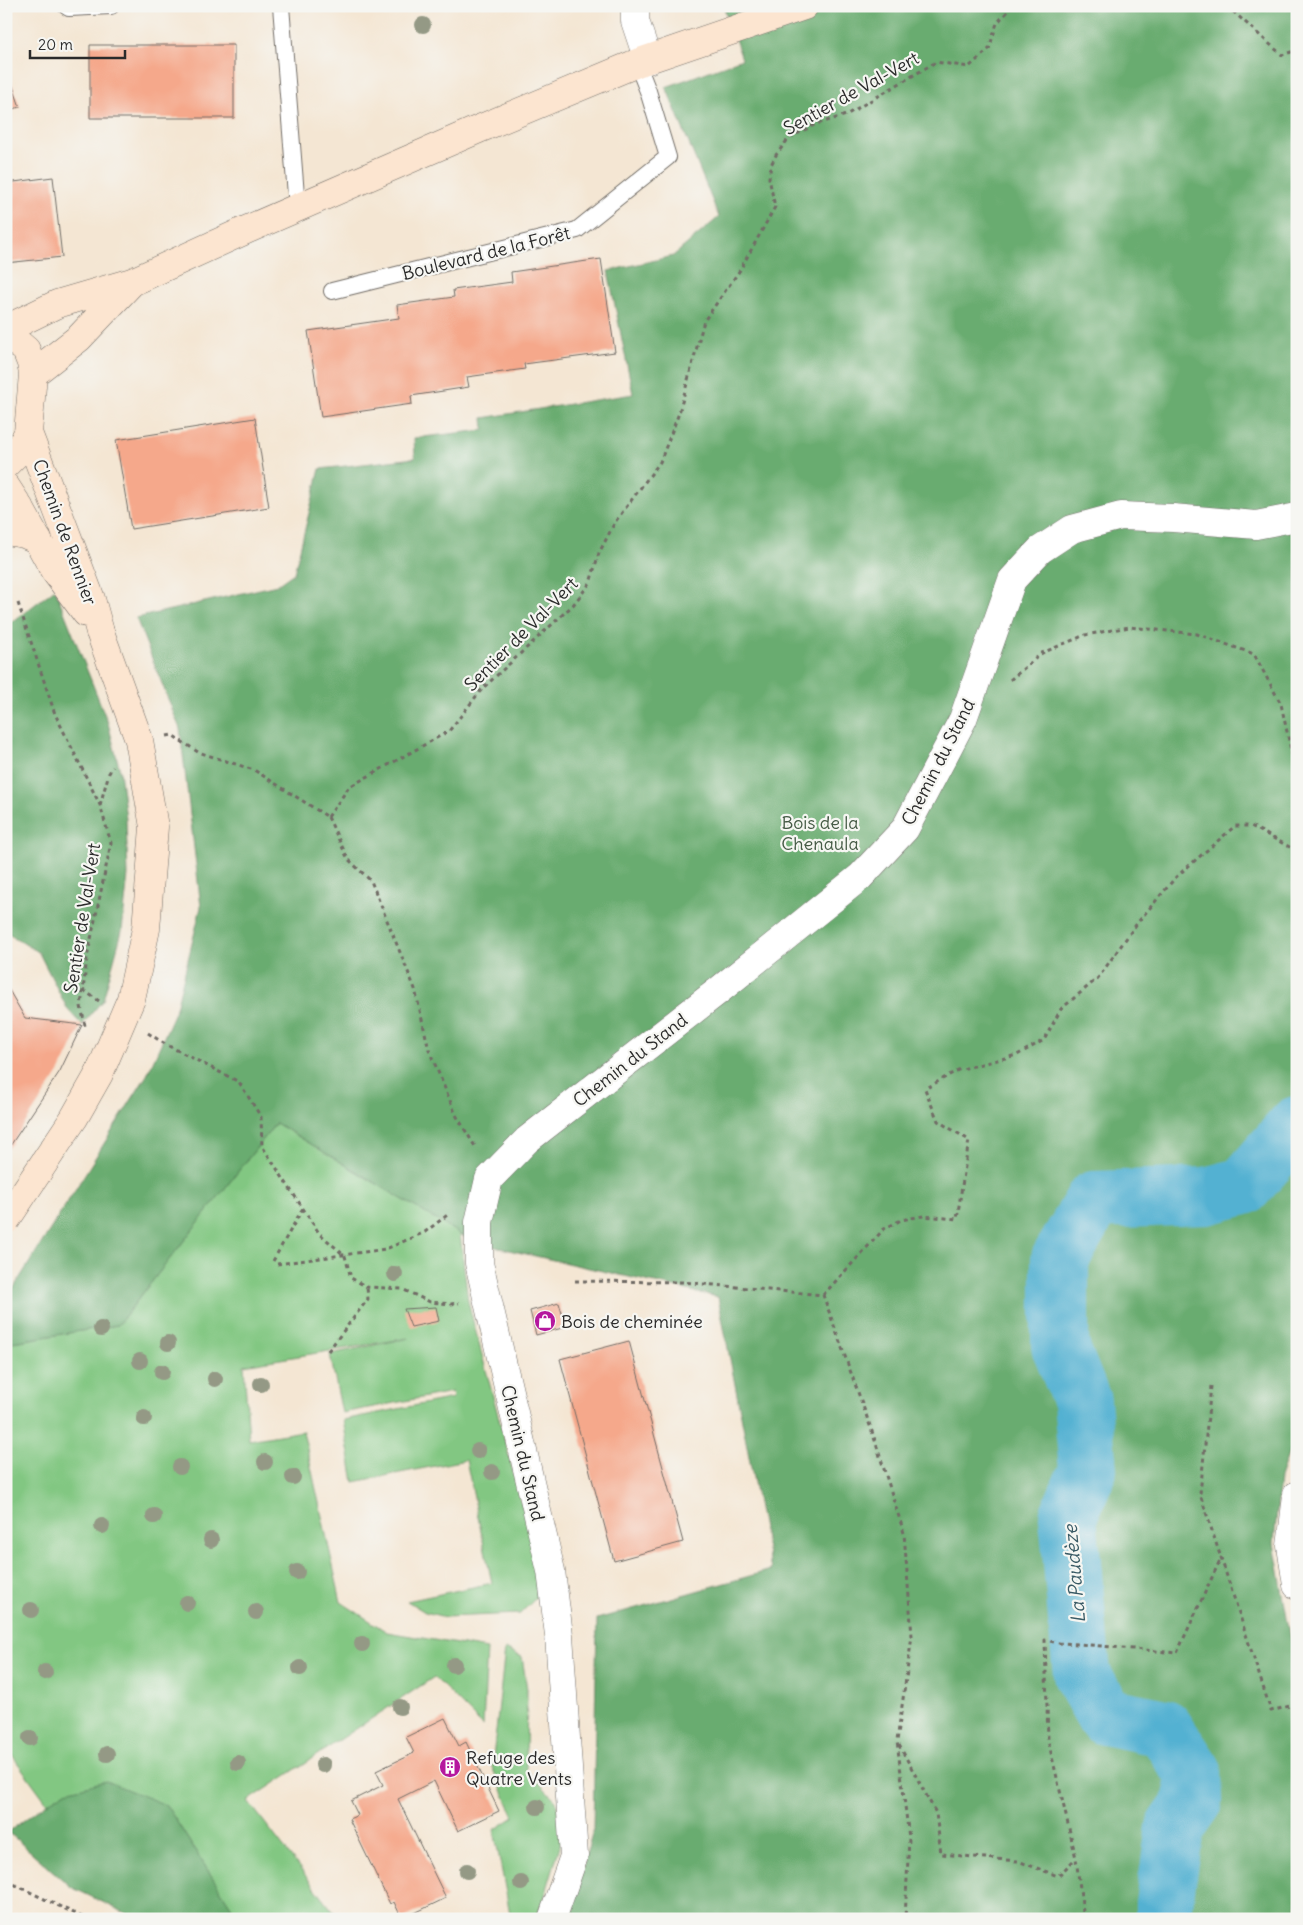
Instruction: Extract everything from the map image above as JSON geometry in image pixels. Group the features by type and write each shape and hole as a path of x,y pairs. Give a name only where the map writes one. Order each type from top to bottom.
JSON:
{"street":[{"path":"635,6 635,21 643,62"},
{"path":"6,328 57,304 132,282 479,129 643,62 804,6"},
{"path":"33,374 79,338 132,282"},
{"path":"6,333 26,350 33,374 28,432 18,453 6,464"},
{"name":"Chemin de Rennier","path":"6,1220 74,1118 99,1074 131,999 146,929 154,827 139,740 100,632 91,599 28,432"},
{"name":"Chemin de Rennier","path":"6,487 54,570 100,632"},
{"name":"Chemin du Stand","path":"552,1919 574,1856 559,1635 551,1572 479,1263 479,1222 489,1179 527,1140 860,878 905,829 963,719 1012,580 1040,550 1072,529 1121,516 1256,525 1297,517"},
{"path":"6,532 24,534 38,540"},
{"path":"1297,1494 1291,1546 1297,1585"}],"lane":[{"path":"66,6 69,8 110,6"},
{"path":"281,6 297,208"},
{"name":"Boulevard de la Forêt","path":"332,291 577,230 668,157 648,91 643,62"}],"path":[{"name":"Sentier de Val-Vert","path":"328,817 349,787 449,732 482,689 573,605 590,583 599,553 615,522 660,462 679,413 704,321 740,270 775,207 769,178 770,171 776,155 789,138 814,125 846,115 936,62 969,67 989,49 998,23 1013,6"},
{"path":"1227,6 1282,55 1297,50"},
{"path":"1291,6 1297,10"},
{"name":"Sentier de Val-Vert","path":"18,603 55,714 99,803 110,843 86,958 81,1006 87,1031"},
{"path":"1006,683 1042,653 1085,635 1129,627 1197,634 1254,654 1281,704 1297,778"},
{"path":"164,737 172,735 198,752 254,770 328,817 348,859 371,881 415,989 429,1050 456,1115 474,1142 489,1179"},
{"path":"99,803 109,773 115,765"},
{"path":"823,1295 884,1229 902,1220 923,1216 957,1220 969,1140 938,1121 925,1089 958,1070 1017,1055 1044,1040 1061,1009 1098,978 1138,922 1176,876 1234,826 1251,826 1297,851"},
{"path":"165,1044 239,1082 261,1117 262,1146 319,1233 345,1256 351,1278 366,1287 402,1289 430,1302 450,1304"},
{"path":"273,1261 303,1208"},
{"path":"277,1264 386,1250 425,1232 452,1211"},
{"path":"575,1281 682,1282 823,1295"},
{"path":"328,1351 368,1299 366,1287"},
{"path":"823,1295 873,1434 904,1533 912,1636 897,1742 909,1838 905,1919"},
{"path":"1211,1386 1200,1494 1271,1711 1297,1704"},
{"path":"1084,1919 1076,1858 1048,1740 1045,1640 1058,1643 1178,1653 1221,1558"},
{"path":"897,1742 936,1813 941,1854 1018,1861 1058,1876 1076,1858"},
{"path":"7,1881 86,1919"}],"green space":[{"name":"Bois de la Chenaula","path":"725,6 1297,6 1297,1429 1280,1478 1274,1543 1297,1674 1297,1919 568,1919 593,1830 597,1619 771,1570 718,1297 473,1242 276,1123 118,1325 6,1343 6,1300 147,1075 175,1012 201,907 180,729 136,618 277,585 294,573 320,469 415,458 414,438 484,430 483,418 633,394 608,271 673,256 719,217 666,87 742,59 724,8"},
{"path":"55,589 108,723 120,771 126,819 128,875 122,931 103,1000 82,1025 68,1010 39,953 6,932 6,623 16,619"},
{"path":"276,1123 460,1234 468,1301 535,1554 539,1577 537,1597 520,1614 445,1617 425,1612 407,1601 492,1583 466,1460 354,1482 343,1420 453,1398 452,1392 342,1413 330,1354 409,1338 244,1365 249,1440 303,1431 341,1602 387,1632 487,1649 483,1726 434,1677 248,1801 339,1919 239,1919 166,1805 66,1791 47,1803 6,1747 6,1343 118,1325"},
{"path":"505,1649 522,1657 527,1689 526,1770 556,1800 562,1839 538,1919 511,1919 494,1830 514,1817 492,1767"},
{"path":"106,1781 166,1805 239,1919 138,1919 71,1887 8,1832 66,1791"}],"building":[{"path":"90,45 234,45 234,118 90,118"},
{"path":"6,66 20,107 6,111"},
{"path":"53,177 62,257 6,263 6,183"},
{"path":"601,259 615,352 524,364 525,369 467,377 469,387 411,396 412,404 321,417 308,331 399,318 397,305 454,297 453,290 512,282 511,272"},
{"path":"255,418 269,507 131,529 116,440"},
{"path":"6,985 25,1018 82,1025 60,1071 6,1152"},
{"path":"559,1303 566,1327 536,1335 530,1311"},
{"path":"436,1307 439,1321 411,1327 404,1309"},
{"path":"629,1341 683,1542 614,1561 560,1359"},
{"path":"445,1718 459,1746 466,1742 499,1811 458,1831 434,1781 398,1799 446,1898 402,1919 394,1902 390,1904 349,1819 358,1815 351,1801 383,1785 376,1771 414,1753 406,1737"},
{"path":"6,1912 20,1919 6,1919"}],"waterway":[{"name":"La Paudèze","path":"1164,1919 1164,1903 1175,1828 1194,1801 1193,1772 1164,1728 1105,1716 1082,1675 1068,1517 1088,1470 1082,1401 1060,1346 1060,1259 1094,1200 1206,1196 1244,1186 1297,1125"}],"place":[{"name":"Bois de cheminée","path":"545,1321"},
{"name":"Refuge des Quatre Vents","path":"450,1767"}]}
